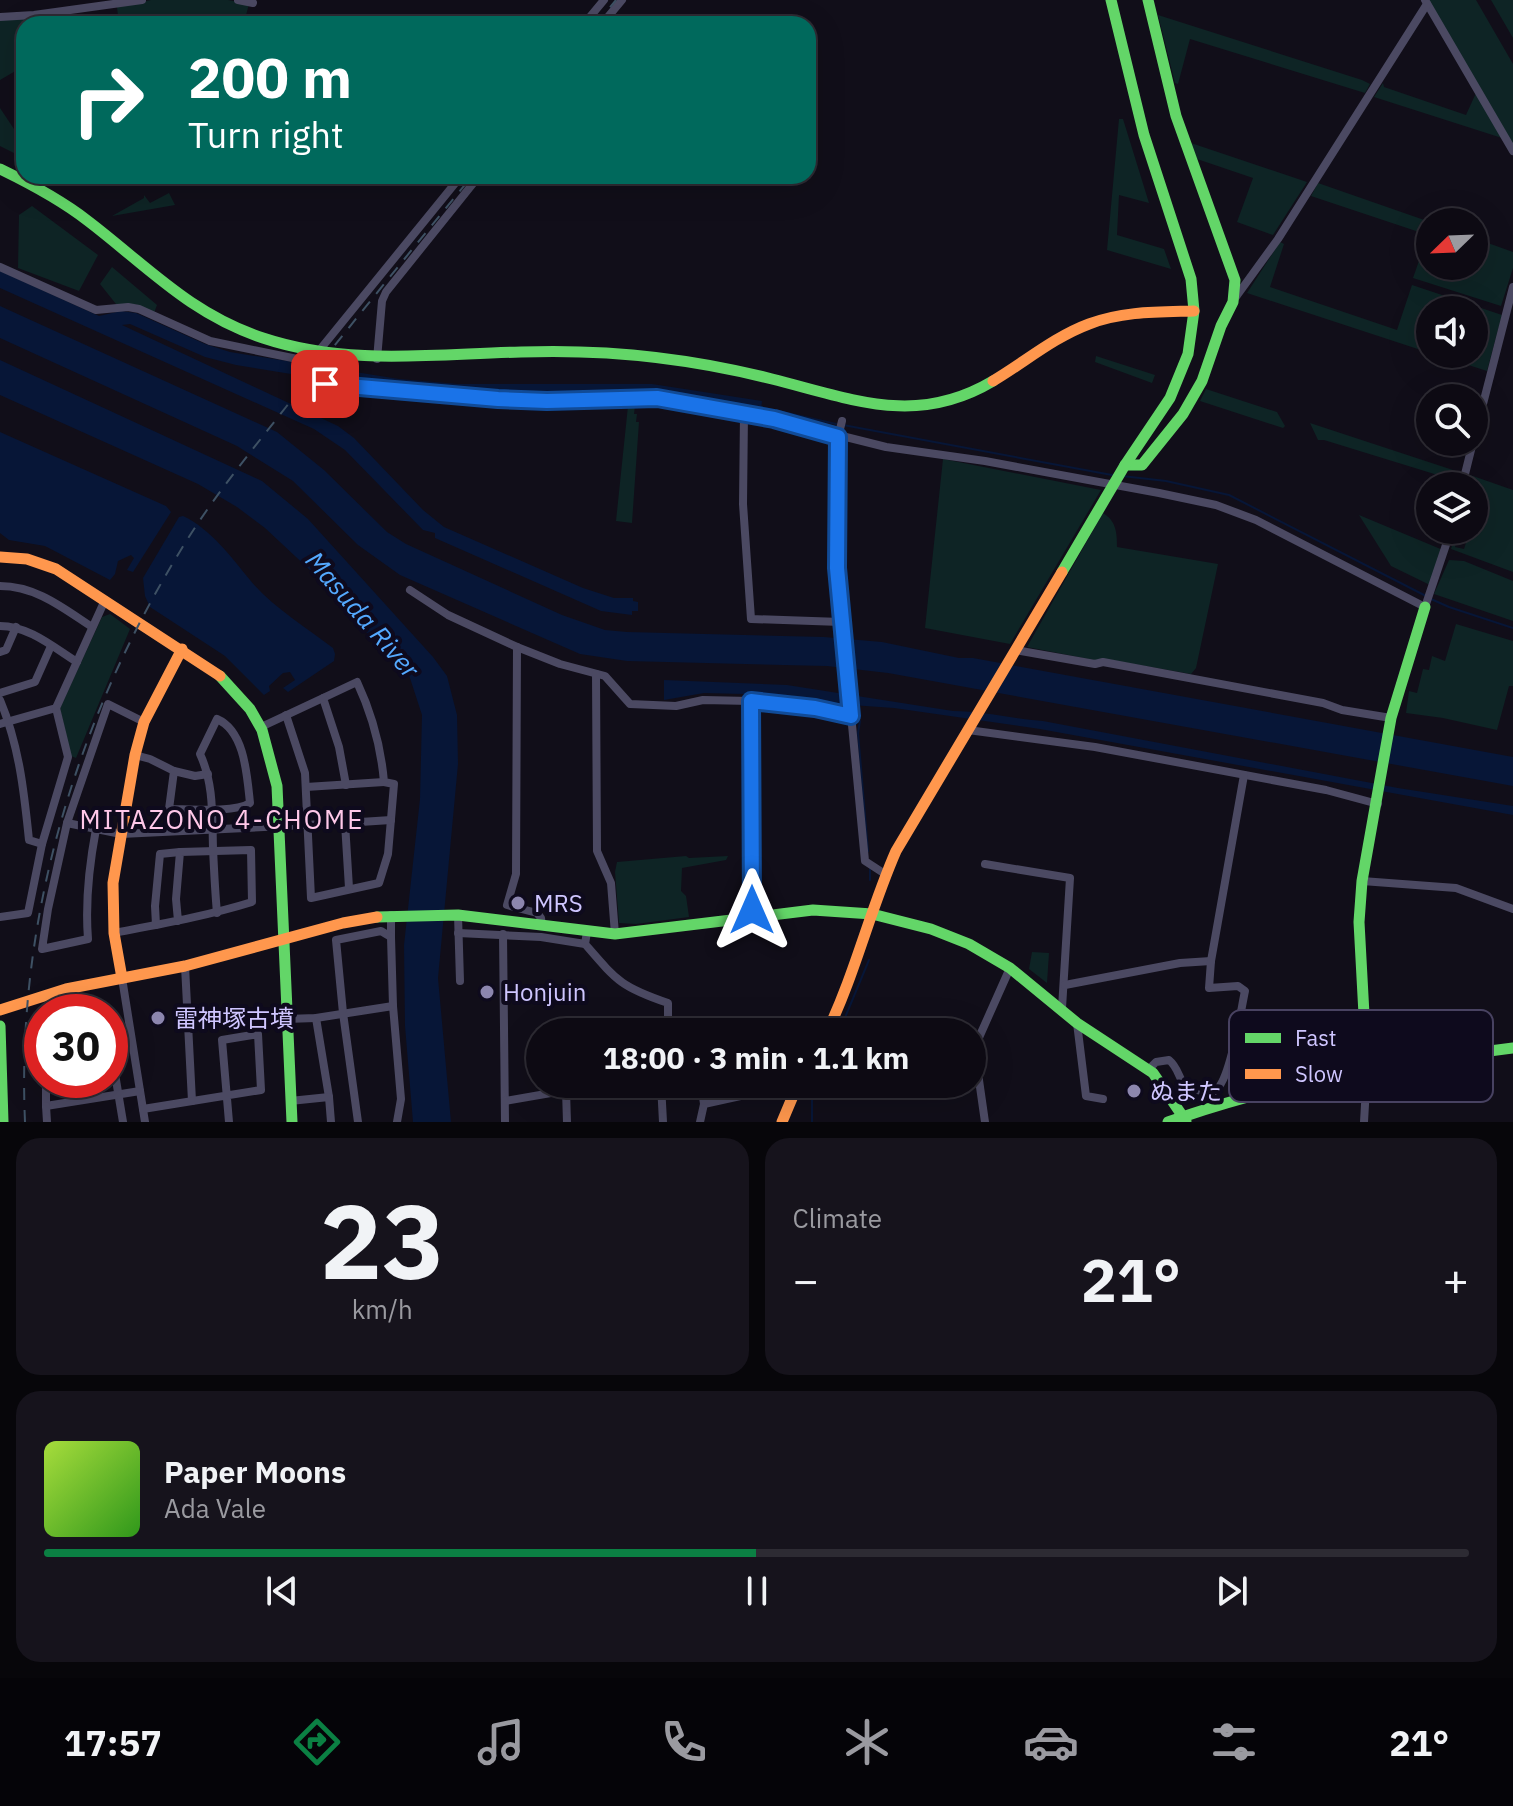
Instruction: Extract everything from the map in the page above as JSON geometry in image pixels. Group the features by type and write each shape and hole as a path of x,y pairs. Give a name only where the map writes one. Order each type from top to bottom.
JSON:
{"street":[{"path":"17,16 141,0"},
{"path":"238,0 253,3"},
{"path":"591,16 604,0"},
{"path":"609,16 622,0"},
{"path":"832,1018 885,874 1113,485 1156,419 1181,375 1188,354 1194,311 1187,265 1144,135 1111,0"},
{"path":"1148,0 1176,116 1234,295"},
{"path":"1124,468 1142,465 1183,414 1202,381 1234,295 1249,279 1426,2 1513,151"},
{"path":"28,184 88,221 195,307 313,359"},
{"path":"455,184 313,359 304,382 451,397 547,401 657,398 744,413 838,435 1159,493 1216,505 1256,520 1426,606"},
{"path":"377,359 382,301 386,292 473,184"},
{"path":"0,267 96,310 139,309 210,341 313,359 554,351 617,353 708,365 875,405 912,408 940,405 979,391 1057,340 1095,321 1135,312 1194,311"},
{"path":"1234,295 1249,279"},
{"path":"1488,386 1513,287"},
{"path":"744,413 743,504 751,619 841,627"},
{"path":"842,421 838,435 837,568 841,627 865,861 885,874"},
{"path":"1364,1010 1359,922 1362,881 1391,723 1447,544"},
{"path":"0,557 27,559 56,569 213,668 237,690 261,727 274,767 292,1122"},
{"path":"0,586 26,589 48,598 92,627"},
{"path":"410,590 448,615 517,647 560,664 605,676 630,704 676,706 703,700 751,701 851,714"},
{"path":"0,917 28,913 42,844 68,757 56,708 105,600"},
{"path":"0,626 16,627 77,662"},
{"path":"0,652 6,650 16,627"},
{"path":"0,693 35,682 51,646"},
{"path":"517,647 516,874 507,905 537,913 542,926"},
{"path":"145,1122 114,933 113,883 135,755 144,722 182,649"},
{"path":"1012,655 1179,676 1323,703 1391,723"},
{"path":"596,674 597,851 611,883 615,934"},
{"path":"261,727 357,682 377,736 384,782"},
{"path":"323,698 339,747 346,785"},
{"path":"0,700 4,723 23,781 29,840 42,844"},
{"path":"751,701 752,916"},
{"path":"96,829 88,868 88,939 42,949 67,823 108,704 144,722"},
{"path":"4,723 56,708"},
{"path":"286,715 300,755 306,787 311,898 379,883 388,854 394,784 306,787"},
{"path":"174,771 169,809 212,808 244,807 250,803 247,774 239,745 227,724 217,719 200,754 208,774 212,808 217,913"},
{"path":"970,728 1002,736 1052,740 1378,802"},
{"path":"135,755 174,771 195,776 208,774"},
{"path":"1241,1010 1245,991 1238,986 1209,988 1211,961 1244,775"},
{"path":"67,823 121,834 391,820"},
{"path":"345,823 349,888"},
{"path":"114,933 178,921 217,913 252,902 251,850 160,854 156,925"},
{"path":"178,921 176,899 180,852"},
{"path":"985,864 1070,878 1062,1008"},
{"path":"1362,881 1456,888 1513,909"},
{"path":"458,933 586,938 813,910 872,914 931,929 969,944 1010,968 1077,1023 1148,1070 1184,1119"},
{"path":"455,914 460,981"},
{"path":"0,1010 74,987 185,966 343,923 395,915 455,914 542,926 586,938 624,986 668,1003 668,1018"},
{"path":"395,915 391,937 400,1122"},
{"path":"358,1122 336,940 381,931 391,937"},
{"path":"503,934 505,1122"},
{"path":"1065,985 1180,963 1211,961"},
{"path":"185,966 192,1101"},
{"path":"985,1122 975,1052 1010,968"},
{"path":"74,987 75,994"},
{"path":"286,1019 316,1018 393,1006"},
{"path":"316,1018 331,1122"},
{"path":"1077,1023 1086,1096 1103,1099"},
{"path":"0,1026 3,1122"},
{"path":"143,1109 225,1096 261,1090 258,1034 222,1040 225,1096 229,1122"},
{"path":"1493,1051 1513,1048"},
{"path":"1148,1070 1156,1062 1169,1060 1187,1088 1212,1092 1221,1084 1229,1065"},
{"path":"3,1071 10,1122"},
{"path":"128,1093 140,1091"},
{"path":"290,1101 329,1097"},
{"path":"505,1101 526,1097"},
{"path":"46,1098 47,1122"},
{"path":"46,1106 94,1098"},
{"path":"119,1098 123,1122"},
{"path":"566,1098 567,1122"},
{"path":"662,1098 663,1122"},
{"path":"700,1122 703,1098"},
{"path":"704,1104 732,1098"},
{"path":"782,1122 792,1098"},
{"path":"1168,1122 1229,1102"},
{"path":"1364,1122 1365,1102"}],"green space":[{"path":"151,0 228,0 249,4 246,15 228,16 118,16 117,7"},
{"path":"1428,0 1476,0 1513,64 1513,148"},
{"path":"1491,0 1513,0 1513,38"},
{"path":"1158,15 1370,84 1365,93 1190,39 1178,84 1175,83"},
{"path":"16,19 16,71 0,80 0,20"},
{"path":"1383,83 1384,87 1466,115 1476,93 1502,138 1374,97"},
{"path":"0,108 16,132 16,154 0,146"},
{"path":"1119,119 1123,119 1149,203 1119,195 1117,235 1164,249 1171,269 1107,250"},
{"path":"1191,143 1307,182 1273,235 1237,222 1253,178 1197,159"},
{"path":"1318,183 1416,217 1416,231 1311,196"},
{"path":"169,193 175,205 112,216 144,198 144,195 150,203"},
{"path":"32,206 98,255 79,291 18,268 19,215"},
{"path":"1280,242 1284,244 1270,287 1397,330 1412,285 1445,296 1416,296 1416,348 1247,293"},
{"path":"1488,243 1513,252 1513,268 1501,306 1488,302 1488,296 1470,296 1419,280 1488,280"},
{"path":"112,267 157,305 154,313 135,304 116,304 100,284"},
{"path":"1488,310 1502,315 1488,367"},
{"path":"1096,356 1155,375 1152,383 1095,362"},
{"path":"1206,389 1277,412 1285,426 1283,428 1200,401"},
{"path":"628,406 635,406 636,422 639,422 632,523 616,521"},
{"path":"1310,423 1459,472 1428,472 1318,440"},
{"path":"943,459 1101,490 1010,644 925,628"},
{"path":"1488,481 1513,490 1513,572 1451,549 1452,544 1456,544 1455,547 1464,549 1466,544 1488,544"},
{"path":"1103,513 1115,527 1117,547 1218,564 1196,668 1191,674 1027,647"},
{"path":"1359,515 1416,539 1416,544 1429,544 1443,550 1430,585 1391,566"},
{"path":"1449,560 1464,561 1513,581 1513,621 1434,594"},
{"path":"110,614 130,629 76,758 71,756 60,708 102,617"},
{"path":"1456,624 1513,641 1513,686 1509,686 1497,730 1406,713 1409,691 1417,693 1423,669 1429,670 1432,656 1445,661"},
{"path":"728,856 726,860 682,868 681,891 686,896 689,917 636,924 619,923 617,862"},
{"path":"1032,952 1049,953 1047,983 1029,969"}],"water":[{"path":"0,271 99,316 121,311 136,313 230,352 399,379 458,384 652,384 762,401 761,410 663,393 496,394 322,379 205,357 130,324 122,325 338,426 444,527 583,588 614,598 633,598 638,602 638,611 632,611 632,615 601,611 435,538 435,533 423,530 345,450 314,429 0,288"},
{"path":"0,306 277,432 324,470 387,532 406,544 562,615 605,630 824,637 882,642 1513,757 1513,786 888,673 827,666 627,661 580,654 400,575 358,545 293,481 237,446 0,338"},
{"name":"Masuda River","path":"0,360 262,481 308,519 447,676 457,715 458,764 438,978 451,1122 413,1122 405,1026 404,945 420,799 422,715 409,675 398,660 360,627 326,585 265,528 198,484 0,395"},
{"path":"0,432 166,506 171,512 133,572 127,570 134,558 131,555 118,561 110,580 45,546 9,540 0,533"},
{"path":"183,516 212,536 268,599 333,648 334,661 288,692 283,688 295,680 290,672 283,673 264,695 225,656 150,607 143,578 179,517"},
{"path":"664,680 787,685 953,711 1043,721 1398,788 1513,806 1513,815 1040,729 894,708 837,704 789,695 704,693 664,700"}],"waterway":[{"path":"761,407 836,424"},
{"path":"843,425 1112,475"},
{"path":"1122,476 1166,481 1229,495 1426,596"},
{"path":"1431,599 1513,628"},
{"path":"860,721 858,733 868,851"},
{"path":"870,869 870,880"},
{"path":"845,1018 869,960"},
{"path":"812,1098 812,1122"}],"railway":[{"path":"603,16 616,0"},
{"path":"25,1122 25,1047 31,973 42,899 82,755 110,686 142,618 179,553 217,496 466,184"}],"traffic: fast":[{"path":"1062,572 1125,465 1170,398 1188,354 1194,311 1191,279 1144,135 1111,0"},
{"path":"1125,465 1142,465 1183,414 1202,381 1221,326 1233,302 1235,280 1176,116 1148,0"},
{"path":"0,169 16,177"},
{"path":"29,184 78,213 170,287 213,316 263,338 295,347 390,356 553,351 647,356 741,372 884,405 937,403 965,395 993,381"},
{"path":"1364,1010 1359,922 1362,881 1391,718 1425,607"},
{"path":"220,676 250,709 262,730 277,786 292,1122"},
{"path":"377,917 458,915 615,934 813,910 872,914 931,929 969,944 1010,968 1077,1023 1153,1073 1186,1121"},
{"path":"0,1026 3,1122"},
{"path":"1493,1051 1513,1048"},
{"path":"1168,1122 1232,1102"}],"traffic: slow":[{"path":"993,381 1052,343 1089,324 1128,314 1194,311"},
{"path":"0,557 27,559 56,569 220,676"},
{"path":"833,1018 896,851 1062,572"},
{"path":"122,978 114,933 113,883 135,755 144,722 182,649"},
{"path":"0,1010 66,989 185,966 343,923 377,917"},
{"path":"782,1122 792,1098"}],"place":[{"name":"MRS","path":"518,903"},
{"name":"Honjuin","path":"487,992"},
{"name":"雷神塚古墳","path":"158,1018"},
{"name":"ぬまた","path":"1134,1091"}],"district":[{"name":"MITAZONO 4-CHOME","path":"222,819"}],"route":[{"path":"325,384 498,399 657,398 774,419 838,437 837,568 851,716 815,708 751,701 752,910"}]}
